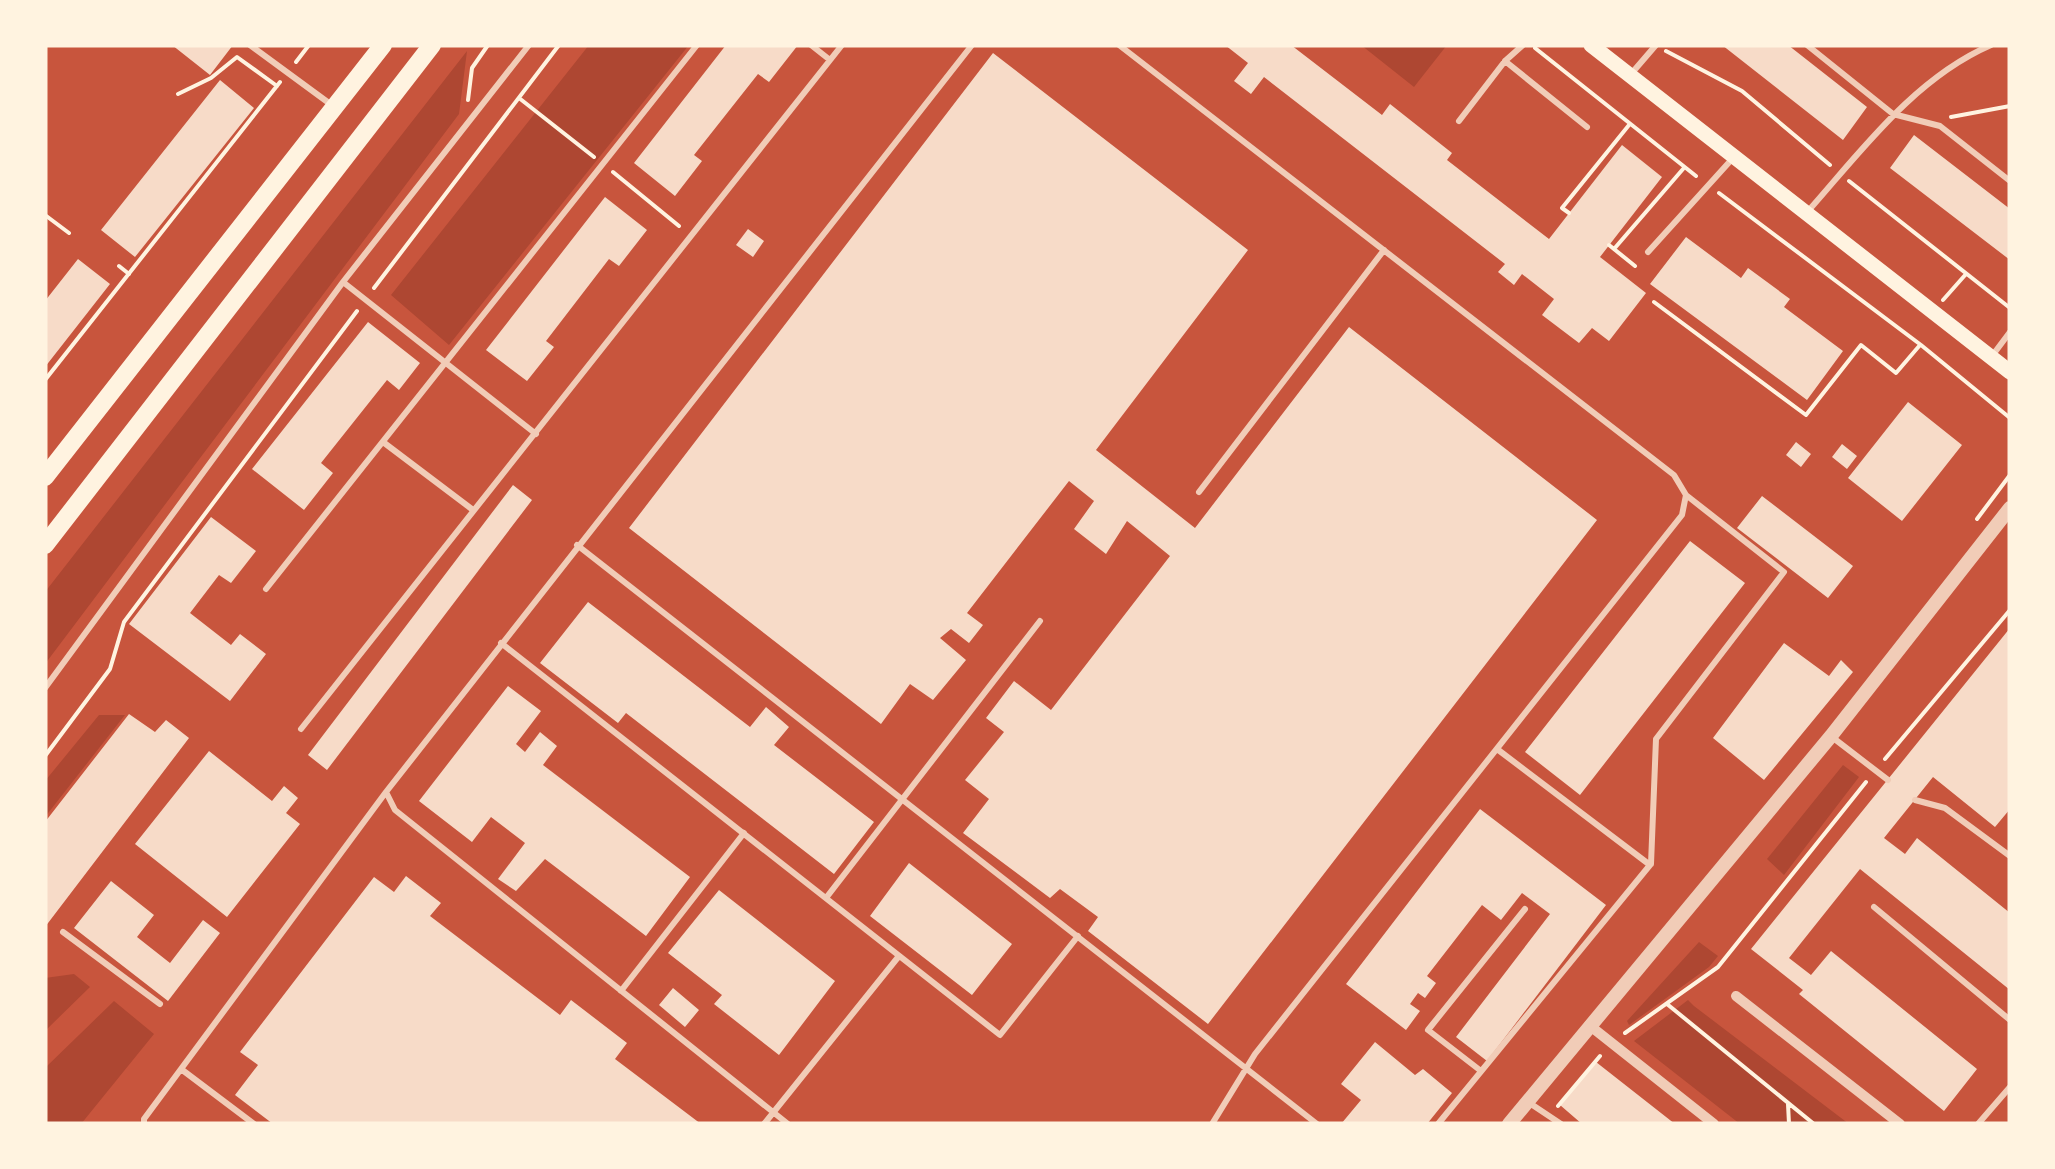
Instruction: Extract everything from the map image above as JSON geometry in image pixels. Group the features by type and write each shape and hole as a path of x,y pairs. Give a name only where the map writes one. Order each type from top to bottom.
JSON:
{"main road":[{"path":"45,477 384,45"},
{"path":"45,546 432,45"},
{"path":"1591,45 2010,372"}],"street":[{"path":"1509,1124 1831,736 2010,508"},
{"path":"1736,996 1900,1124"},
{"path":"1589,1025 1714,1124"}],"lane":[{"path":"250,45 334,107"},
{"path":"45,688 343,282 529,45"},
{"path":"266,588 698,45"},
{"path":"811,45 830,60"},
{"path":"301,729 842,45"},
{"path":"144,1124 386,792 972,45"},
{"path":"1119,45 1674,475 1686,495 1784,572 1656,739 1650,865 1438,1124"},
{"path":"1459,120 1505,61 1523,45"},
{"path":"1630,75 1656,45"},
{"path":"1807,45 1893,114 1940,126 2010,181"},
{"path":"1806,213 1893,114 1966,56 1991,45"},
{"path":"1505,61 1587,127"},
{"path":"1648,252 1734,157"},
{"path":"1200,492 1384,250"},
{"path":"343,282 536,434"},
{"path":"1991,358 2010,332"},
{"path":"383,442 473,510"},
{"path":"1212,1124 1246,1068 1682,515 1686,495"},
{"path":"577,545 1317,1124"},
{"path":"826,898 1040,622"},
{"path":"501,643 1000,1035 1078,936"},
{"path":"1831,736 1888,780"},
{"path":"1497,748 1650,865"},
{"path":"386,792 395,810 788,1124"},
{"path":"1914,800 1945,808 2010,856"},
{"path":"621,991 744,834"},
{"path":"1874,907 2010,1020"},
{"path":"1481,1071 1428,1030 1525,909"},
{"path":"64,932 160,1004"},
{"path":"764,1124 900,956"},
{"path":"181,1069 254,1124"},
{"path":"1978,1124 2010,1087"},
{"path":"1527,1101 1560,1124"}],"path":[{"path":"45,380 309,45"},
{"path":"45,756 110,669 124,622 560,45"},
{"path":"1531,45 1684,168 1921,345 2010,418"},
{"path":"178,94 211,78 237,58 278,86"},
{"path":"1950,118 2010,106"},
{"path":"1569,214 1562,208 1629,125"},
{"path":"1635,266 1612,247 1684,168"},
{"path":"45,215 69,233"},
{"path":"118,266 129,274"},
{"path":"1934,311 1966,274"},
{"path":"1654,302 1806,416 1861,345 1896,373 1921,345"},
{"path":"1769,388 1776,378"},
{"path":"1611,1043 1718,967 2010,610"},
{"path":"1667,1004 1814,1124"},
{"path":"1550,1116 1602,1053 1603,1068"},
{"path":"1788,1104 1789,1124"}],"shaded area":[{"path":"589,45 689,45 449,345 391,295"},
{"path":"1361,45 1447,45 1414,87"},
{"path":"467,51 459,114 45,664 45,592"},
{"path":"99,715 125,715 45,817 45,781"},
{"path":"1843,765 1859,777 1784,875 1767,859"},
{"path":"1699,942 1718,956 1709,967 1629,1025 1627,1021"},
{"path":"74,974 90,987 45,1031 45,978"},
{"path":"1688,1000 1849,1124 1740,1124 1634,1041"},
{"path":"114,1001 154,1034 81,1124 45,1124 45,1068"}],"building":[{"path":"172,45 233,45 210,75"},
{"path":"726,45 798,45 769,82 758,74 694,155 702,161 675,196 634,163"},
{"path":"1225,45 1291,45 1382,115 1390,104 1452,153 1447,160 1549,239 1622,145 1662,177 1600,257 1646,293 1609,341 1592,328 1579,343 1542,315 1554,299 1522,274 1514,285 1498,272 1505,264 1264,77 1251,94 1234,81 1248,63"},
{"path":"1722,45 1788,45 1867,107 1843,140"},
{"path":"993,53 1248,250 1096,450 1195,528 1349,327 1597,520 1208,1024 1088,931 1098,917 1060,889 1050,898 963,833 989,799 965,780 1004,732 986,718 1014,681 1051,710 1170,556 1127,521 1106,554 1074,529 1094,501 1069,481 967,613 983,625 969,643 951,629 940,638 966,660 933,700 910,684 881,724 629,528"},
{"path":"220,80 254,108 135,257 101,230"},
{"path":"1914,135 2010,209 2010,260 1890,168"},
{"path":"605,197 647,230 619,266 609,259 546,341 554,347 527,381 486,350"},
{"path":"748,229 764,241 753,257 736,245"},
{"path":"1686,237 1741,278 1748,268 1790,299 1784,307 1843,351 1807,400 1650,284"},
{"path":"78,259 110,284 45,367 45,301"},
{"path":"368,322 420,363 399,390 387,380 321,463 333,473 304,510 252,469"},
{"path":"1908,402 1962,445 1902,521 1848,478"},
{"path":"1796,442 1811,454 1801,467 1786,455"},
{"path":"1842,444 1857,456 1847,469 1832,457"},
{"path":"513,485 532,500 327,770 308,755"},
{"path":"1762,496 1853,566 1828,598 1737,528"},
{"path":"211,517 256,551 231,583 219,575 190,613 231,645 240,634 266,654 230,701 129,624"},
{"path":"1690,541 1745,583 1580,795 1525,752"},
{"path":"588,602 750,727 766,707 789,727 774,745 874,822 834,874 626,713 618,723 540,663"},
{"path":"2010,628 2010,809 1995,827 1933,777 1884,838 1905,854 1917,838 2010,913 2010,990 1860,869 1789,958 1811,975 1831,951 1977,1069 1944,1111 1799,994 1803,990 1751,949"},
{"path":"1784,643 1829,676 1841,660 1853,672 1764,780 1713,738"},
{"path":"508,686 541,711 516,744 525,752 540,732 557,746 543,765 690,877 646,936 545,859 516,891 498,879 525,843 491,817 472,842 419,801"},
{"path":"129,714 155,732 166,720 189,738 45,927 45,822"},
{"path":"209,751 272,801 284,786 298,798 286,813 300,824 227,917 135,844"},
{"path":"1480,809 1606,905 1487,1061 1456,1037 1550,914 1522,893 1501,920 1482,905 1427,976 1436,983 1425,998 1418,993 1410,1004 1420,1011 1406,1030 1346,984"},
{"path":"909,863 1012,944 972,995 870,916"},
{"path":"406,876 441,903 430,916 560,1015 571,1000 627,1043 615,1059 701,1124 273,1124 235,1095 258,1065 240,1052 374,877 394,892"},
{"path":"111,881 154,915 137,937 170,963 203,920 220,933 168,1001 74,928"},
{"path":"719,890 835,981 779,1055 714,1004 722,995 668,953"},
{"path":"673,988 699,1010 685,1027 659,1005"},
{"path":"1375,1042 1415,1075 1423,1069 1452,1093 1427,1124 1341,1124 1361,1100 1341,1084"},
{"path":"1596,1062 1675,1124 1582,1124 1560,1105"}]}
